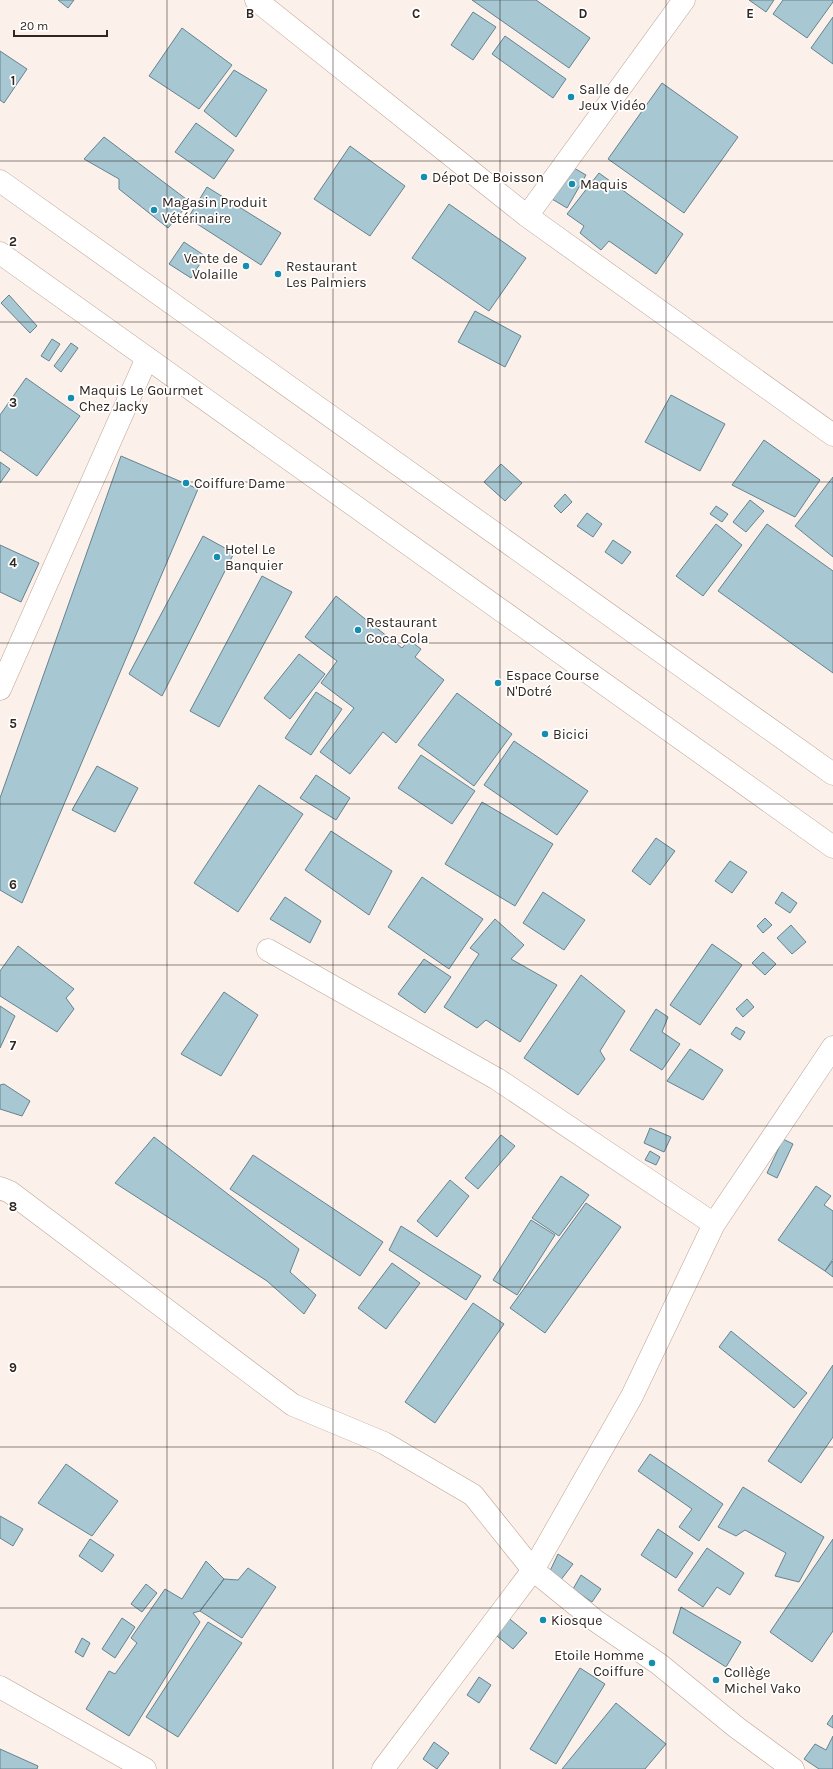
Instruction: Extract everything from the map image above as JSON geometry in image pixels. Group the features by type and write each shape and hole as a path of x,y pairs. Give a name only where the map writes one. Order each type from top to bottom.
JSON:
{"street":[{"path":"256,0 526,216 833,435"},
{"path":"526,216 684,0"},
{"path":"0,181 833,774"},
{"path":"0,253 833,847"},
{"path":"0,689 147,358"},
{"path":"268,950 497,1078 714,1224"},
{"path":"383,1769 533,1570 632,1396 714,1224 833,1048"},
{"path":"0,1188 10,1192 293,1405 384,1443 473,1494 533,1570 596,1621 659,1664 736,1727 793,1769"},
{"path":"0,1687 146,1769"}],"building":[{"path":"58,0 74,0 68,8"},
{"path":"472,0 536,0 590,38 569,68"},
{"path":"749,0 774,0 766,12"},
{"path":"783,0 833,0 833,2 807,38 773,14"},
{"path":"473,12 496,27 473,60 451,45"},
{"path":"833,17 833,64 811,48"},
{"path":"182,28 232,65 199,109 149,76"},
{"path":"505,36 566,79 553,98 492,54"},
{"path":"0,51 27,69 4,103 0,100"},
{"path":"234,70 267,90 236,137 204,111"},
{"path":"662,83 738,137 684,213 608,159"},
{"path":"196,123 234,150 214,179 175,152"},
{"path":"104,137 190,202 168,228 119,189 119,179 84,159"},
{"path":"350,146 405,186 370,236 314,199"},
{"path":"574,168 586,175 567,208 552,199"},
{"path":"599,173 683,234 656,274 609,241 601,250 580,233 584,226 567,214"},
{"path":"207,187 281,233 261,265 188,218"},
{"path":"449,204 526,258 489,311 412,258"},
{"path":"184,242 205,256 191,278 169,264"},
{"path":"9,295 37,326 30,333 1,303"},
{"path":"475,311 521,336 505,367 458,342"},
{"path":"52,339 60,344 49,361 41,356"},
{"path":"71,343 78,348 61,372 54,366"},
{"path":"26,378 80,416 37,476 0,450 0,415"},
{"path":"671,395 725,424 700,471 645,442"},
{"path":"764,440 820,480 795,517 732,485"},
{"path":"121,456 198,489 22,903 0,890 0,798"},
{"path":"0,462 10,469 0,483"},
{"path":"501,464 522,483 505,501 484,482"},
{"path":"833,477 833,557 795,526"},
{"path":"565,494 572,502 561,513 554,506"},
{"path":"750,500 764,511 746,532 733,522"},
{"path":"716,506 728,514 722,522 710,514"},
{"path":"587,513 602,524 593,537 577,526"},
{"path":"716,524 742,545 703,596 676,576"},
{"path":"767,524 833,571 833,673 718,591"},
{"path":"203,536 234,553 162,696 129,674"},
{"path":"613,540 631,552 622,564 605,552"},
{"path":"0,545 39,563 21,602 0,592"},
{"path":"262,576 292,592 219,727 190,711"},
{"path":"336,596 402,648 409,640 421,649 415,657 444,680 396,743 383,732 350,774 320,752 354,708 321,683 337,661 305,637"},
{"path":"299,654 325,674 290,719 264,698"},
{"path":"316,692 342,709 311,755 285,738"},
{"path":"457,693 512,734 474,786 418,745"},
{"path":"514,741 588,791 557,835 484,785"},
{"path":"421,755 475,791 452,824 398,788"},
{"path":"97,766 138,788 115,832 72,810"},
{"path":"316,775 350,798 336,820 300,798"},
{"path":"259,785 303,814 238,912 194,883"},
{"path":"482,802 553,844 515,906 445,864"},
{"path":"331,831 392,871 369,915 305,870"},
{"path":"656,838 675,851 650,885 632,871"},
{"path":"730,861 747,872 732,893 715,881"},
{"path":"422,877 483,919 449,969 388,927"},
{"path":"543,892 585,920 564,950 523,923"},
{"path":"782,892 797,903 790,913 775,903"},
{"path":"285,897 321,921 310,943 270,919"},
{"path":"765,918 772,925 763,933 757,926"},
{"path":"495,919 524,945 511,959 557,985 520,1042 486,1020 477,1028 444,1007 479,954 470,948"},
{"path":"791,925 806,942 792,954 777,938"},
{"path":"712,944 742,965 700,1025 670,1005"},
{"path":"18,946 74,989 66,998 74,1009 57,1032 0,996 0,971"},
{"path":"763,952 776,964 765,975 752,963"},
{"path":"424,959 451,977 425,1013 398,994"},
{"path":"581,975 625,1011 600,1051 605,1059 578,1095 524,1058"},
{"path":"224,992 258,1015 221,1076 181,1054"},
{"path":"747,999 754,1007 743,1017 736,1009"},
{"path":"0,1006 15,1016 0,1048"},
{"path":"656,1009 668,1017 662,1032 680,1044 662,1070 630,1050"},
{"path":"736,1027 745,1032 740,1040 731,1034"},
{"path":"690,1049 723,1070 703,1100 667,1081"},
{"path":"4,1084 30,1101 22,1116 0,1109 0,1085"},
{"path":"650,1128 671,1137 664,1152 644,1143"},
{"path":"501,1135 515,1146 478,1189 465,1178"},
{"path":"154,1137 299,1249 290,1272 316,1295 304,1314 267,1281 115,1183"},
{"path":"783,1139 793,1144 777,1178 767,1173"},
{"path":"650,1151 660,1157 656,1165 645,1160"},
{"path":"253,1155 383,1242 360,1276 230,1189"},
{"path":"561,1176 589,1195 559,1236 532,1218"},
{"path":"450,1180 469,1196 437,1237 417,1221"},
{"path":"816,1186 831,1196 824,1205 833,1211 833,1259 825,1271 778,1240"},
{"path":"586,1203 621,1227 545,1333 510,1308"},
{"path":"531,1220 555,1235 517,1295 493,1280"},
{"path":"401,1226 481,1276 466,1300 389,1250"},
{"path":"833,1261 833,1277 825,1271"},
{"path":"392,1263 420,1283 386,1329 358,1308"},
{"path":"473,1303 504,1324 435,1423 405,1402"},
{"path":"731,1331 807,1393 794,1408 719,1347"},
{"path":"833,1365 833,1437 801,1483 768,1461"},
{"path":"650,1454 723,1504 699,1541 679,1527 692,1509 638,1471"},
{"path":"66,1464 118,1501 92,1536 38,1503"},
{"path":"743,1487 824,1537 799,1582 775,1576 786,1553 745,1530 736,1536 718,1527"},
{"path":"0,1516 23,1529 13,1546 0,1538"},
{"path":"658,1529 693,1553 676,1578 641,1555"},
{"path":"90,1539 114,1555 102,1572 79,1556"},
{"path":"833,1539 833,1631 812,1662 770,1632"},
{"path":"707,1548 744,1573 730,1595 717,1587 703,1607 678,1590"},
{"path":"558,1554 573,1564 560,1581 549,1573"},
{"path":"206,1561 224,1579 200,1611 193,1613 200,1622 129,1736 86,1709 109,1671 115,1674 137,1643 131,1638 165,1589 182,1599"},
{"path":"248,1568 276,1587 242,1638 200,1611 224,1579 238,1580"},
{"path":"581,1575 601,1589 592,1602 573,1589"},
{"path":"146,1584 157,1593 142,1612 131,1604"},
{"path":"681,1607 741,1642 726,1667 673,1633"},
{"path":"506,1616 527,1633 513,1649 492,1632"},
{"path":"122,1618 135,1627 115,1658 102,1649"},
{"path":"208,1622 242,1643 178,1737 146,1717"},
{"path":"82,1638 90,1643 83,1657 75,1652"},
{"path":"580,1668 605,1684 556,1764 530,1749"},
{"path":"479,1677 491,1685 479,1703 467,1695"},
{"path":"616,1703 666,1744 645,1769 562,1769"},
{"path":"833,1715 833,1728 827,1724"},
{"path":"833,1736 833,1769 819,1769 804,1759 815,1744 826,1750"},
{"path":"434,1742 449,1753 437,1769 423,1759"},
{"path":"0,1749 38,1766 37,1769 0,1769"}],"place":[{"name":"Salle de Jeux Vidéo","path":"571,97"},
{"name":"Dépot De Boisson","path":"424,177"},
{"name":"Maquis","path":"572,184"},
{"name":"Magasin Produit Vétérinaire","path":"154,210"},
{"name":"Vente de Volaille","path":"246,266"},
{"name":"Restaurant Les Palmiers","path":"278,274"},
{"name":"Maquis Le Gourmet Chez Jacky","path":"71,398"},
{"name":"Coiffure Dame","path":"186,483"},
{"name":"Hotel Le Banquier","path":"217,557"},
{"name":"Restaurant Coca Cola","path":"358,630"},
{"name":"Espace Course N'Dotré","path":"498,683"},
{"name":"Bicici","path":"545,734"},
{"name":"Kiosque","path":"543,1620"},
{"name":"Etoile Homme Coiffure","path":"652,1663"},
{"name":"Collège Michel Vako","path":"716,1680"}]}
